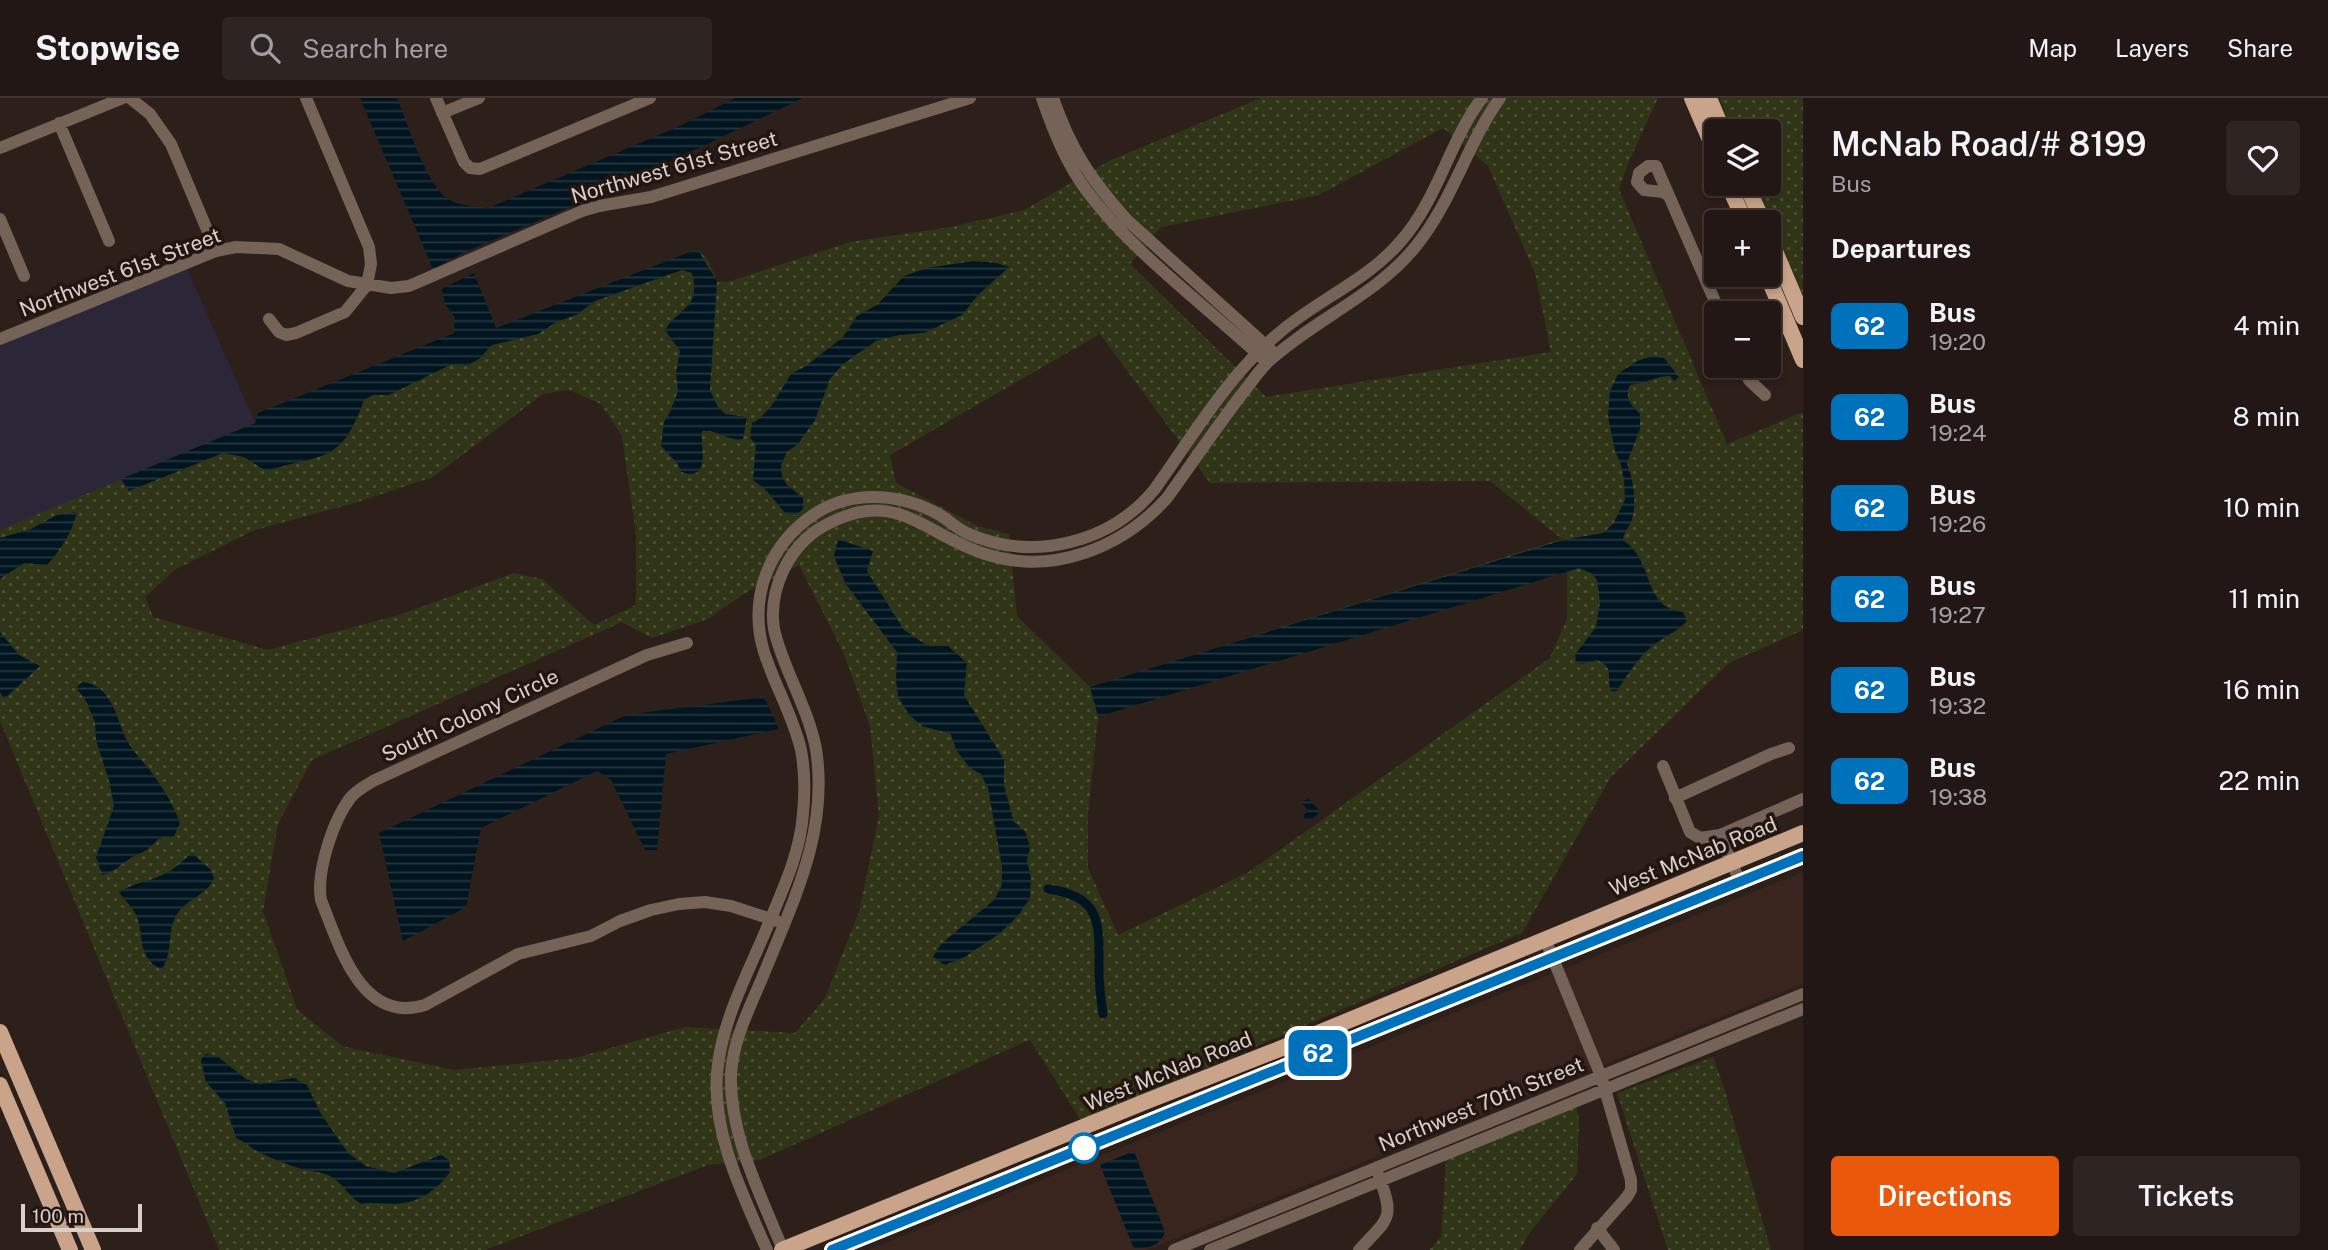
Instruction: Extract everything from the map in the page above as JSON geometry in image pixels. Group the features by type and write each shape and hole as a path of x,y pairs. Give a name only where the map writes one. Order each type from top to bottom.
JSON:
{"main road":[{"path":"1692,98 1704,126"},
{"path":"1709,98 1718,119"},
{"path":"1781,265 1803,317"},
{"path":"1772,287 1803,360"},
{"name":"West McNab Road","path":"783,1250 1803,833"},
{"name":"West McNab Road","path":"832,1250 1803,856"},
{"path":"0,1032 93,1250"},
{"path":"0,1085 70,1250"},
{"path":"12,1113 32,1134 46,1141"},
{"path":"26,1144 38,1148 56,1162"}],"street":[{"path":"0,148 123,98"},
{"path":"130,98 150,114 171,144 216,251"},
{"path":"269,320 279,332 286,335 345,312 367,285 371,264 369,247 306,98"},
{"path":"436,98 464,162 470,168 480,169 650,98"},
{"path":"442,113 479,98"},
{"name":"Northwest 61st Street","path":"0,339 216,251 236,247 279,250 300,257 348,281 391,288 409,286 582,211 651,197 970,98"},
{"path":"1042,98 1068,161 1085,190 1118,229 1261,349"},
{"path":"1053,98 1076,154 1095,183 1127,220 1272,359"},
{"path":"767,1250 728,1154 716,1099 721,1049 797,847 803,818 801,752 760,635 759,598 765,574 778,549 793,530 815,513 840,502 869,496 920,505 942,516 967,534 1016,545 1043,547 1071,543 1120,521 1140,507 1154,490 1261,349 1306,311 1364,276 1385,259 1404,238 1418,219 1460,133 1482,98"},
{"path":"783,1250 743,1148 732,1098 732,1072 736,1049 811,852 817,820 819,788 815,747 774,627 774,601 779,579 788,560 802,543 821,527 846,515 871,511 896,513 914,519 973,550 1016,561 1044,561 1077,556 1128,533 1150,517 1167,498 1272,359 1315,324 1373,287 1396,269 1416,247 1432,225 1474,139 1500,98"},
{"path":"59,123 110,241"},
{"path":"1668,195 1704,262"},
{"path":"0,219 24,276"},
{"path":"1748,378 1765,396"},
{"path":"760,635 774,618"},
{"name":"South Colony Circle","path":"687,643 647,655 373,781 353,794 337,822 321,876 321,900 353,976 369,992 402,1009 425,1005 518,954 591,936 620,921 651,910 705,902 731,906 771,919"},
{"path":"1675,798 1789,748"},
{"path":"1663,766 1690,832 1700,838 1720,835 1803,799"},
{"path":"1720,835 1740,882"},
{"path":"771,919 784,923"},
{"path":"1545,939 1603,1082 1631,1180 1628,1197 1597,1228 1580,1250"},
{"path":"746,978 760,983"},
{"path":"1803,995 1803,1009"},
{"name":"Northwest 70th Street","path":"1726,1033 1803,995"},
{"name":"Northwest 70th Street","path":"1174,1250 1376,1168 1726,1033 1803,1009"},
{"name":"Northwest 70th Street","path":"1210,1250 1226,1247 1381,1181 1603,1082"},
{"path":"1359,1250 1385,1221 1390,1208 1376,1168"},
{"path":"1597,1228 1614,1250"}],"shaded area":[{"path":"185,264 255,423 0,530 0,340"},
{"path":"1803,872 1803,984 1146,1250 868,1250"}],"green space":[{"path":"1261,98 1658,98 1619,189 1727,444 1803,412 1803,630 1729,663 1611,777 1522,933 1081,1121 1030,1040 760,1160 708,1165 485,1250 219,1250 0,721 0,530 255,423 258,413 454,333 496,328 697,249 708,260 717,281 727,282 850,242 951,227 1024,210 1111,160","holes":["1443,128 1488,166 1535,273 1551,352 1266,397 1130,264 1161,227 1319,195","1100,334 1210,483 1490,481 1562,539 1090,687 1017,616 1009,534 977,526 896,483 890,455","569,390 601,404 622,436 636,535 636,605 594,625 542,579 514,573 402,614 268,650 153,617 145,597 176,569 255,530 355,503 433,477 543,394","799,565 844,654 870,726 879,816 859,912 825,998 795,1033 685,1027 575,1058 454,1070 342,1046 297,1009 263,911 278,824 312,760 622,622 652,638 708,619 745,593","1567,571 1567,619 1550,658 1247,873 1118,935 1088,868 1088,813 1098,717"]},
{"path":"1719,98 1803,98 1803,295 1781,244 1781,210 1766,210 1760,196 1781,196 1781,119 1728,119"},
{"path":"1713,1057 1771,1250 1668,1250 1617,1093"},
{"path":"1576,1106 1579,1119 1577,1174 1528,1235 1520,1250 1429,1250 1441,1237 1446,1160"}],"water":[{"path":"360,98 397,98 423,165 437,189 455,202 488,208 682,125 735,98 803,98 630,181 465,252 433,269"},
{"path":"697,249 717,281 710,390 718,407 725,414 747,417 743,439 732,439 702,431 702,462 697,472 681,472 678,464 661,446 664,422 678,391 676,373 680,351 665,330 687,307 694,294 692,273 682,270 595,301 576,315 556,322 538,334 492,345 479,359 466,366 452,364 389,395 373,395 364,400 356,421 338,446 316,458 266,471 244,457 223,453 129,491 121,479 255,423 258,413 454,333 455,318 445,304 442,289 474,273 496,328"},
{"path":"974,261 1009,267 978,295 962,315 924,333 899,335 876,341 842,365 830,379 815,420 798,444 787,452 781,465 782,476 787,485 803,498 803,509 796,515 786,514 765,489 753,480 756,444 750,438 752,423 772,405 791,374 806,366 843,337 857,316 877,305 904,276 927,268"},
{"path":"1653,356 1664,358 1679,377 1674,381 1670,376 1660,377 1630,385 1628,390 1629,401 1640,414 1640,429 1627,463 1633,483 1634,505 1632,519 1623,540 1641,560 1657,597 1663,604 1683,612 1687,621 1646,652 1617,691 1611,691 1608,669 1603,663 1597,660 1582,664 1576,661 1575,655 1596,627 1600,602 1597,580 1591,573 1579,568 1098,717 1090,687 1563,540 1603,533 1613,524 1625,500 1621,465 1615,451 1608,417 1610,391 1618,374 1637,361"},
{"path":"77,512 65,540 47,565 24,563 0,579 0,538 31,529 57,515"},
{"path":"838,539 873,551 867,571 904,630 928,646 948,646 967,663 964,695 1004,760 1004,786 1014,822 1025,831 1030,847 1027,860 1031,879 1030,898 1018,916 999,934 965,957 945,965 933,957 941,944 994,900 1002,885 1002,867 988,788 981,774 970,768 956,750 951,734 922,726 909,715 898,697 897,652 845,583 834,556"},
{"path":"0,632 19,655 40,666 4,699 0,692"},
{"path":"82,682 97,687 108,698 127,741 162,787 180,823 174,836 158,839 115,870 102,875 96,857 114,806 96,740 95,722 85,699 76,688"},
{"path":"764,697 779,729 666,754 657,850 645,850 611,780 597,771 481,828 466,907 403,941 379,833 626,715"},
{"path":"1308,798 1320,812 1308,822 1303,816 1308,811 1302,803"},
{"path":"192,853 211,870 214,879 177,914 168,956 162,969 148,959 136,915 119,892 165,874"},
{"path":"205,1054 217,1056 246,1079 259,1084 294,1078 307,1085 321,1114 348,1153 366,1166 394,1173 441,1155 449,1160 450,1172 433,1190 411,1201 361,1204 328,1175 277,1160 236,1138 225,1103 206,1082 201,1060"},
{"path":"1134,1151 1165,1232 1157,1244 1134,1249 1100,1165"}],"waterway":[{"path":"1048,889 1079,898 1094,915 1099,939 1099,981 1103,1014"}],"bus line":[{"name":"62","path":"832,1250 1803,856"}]}
